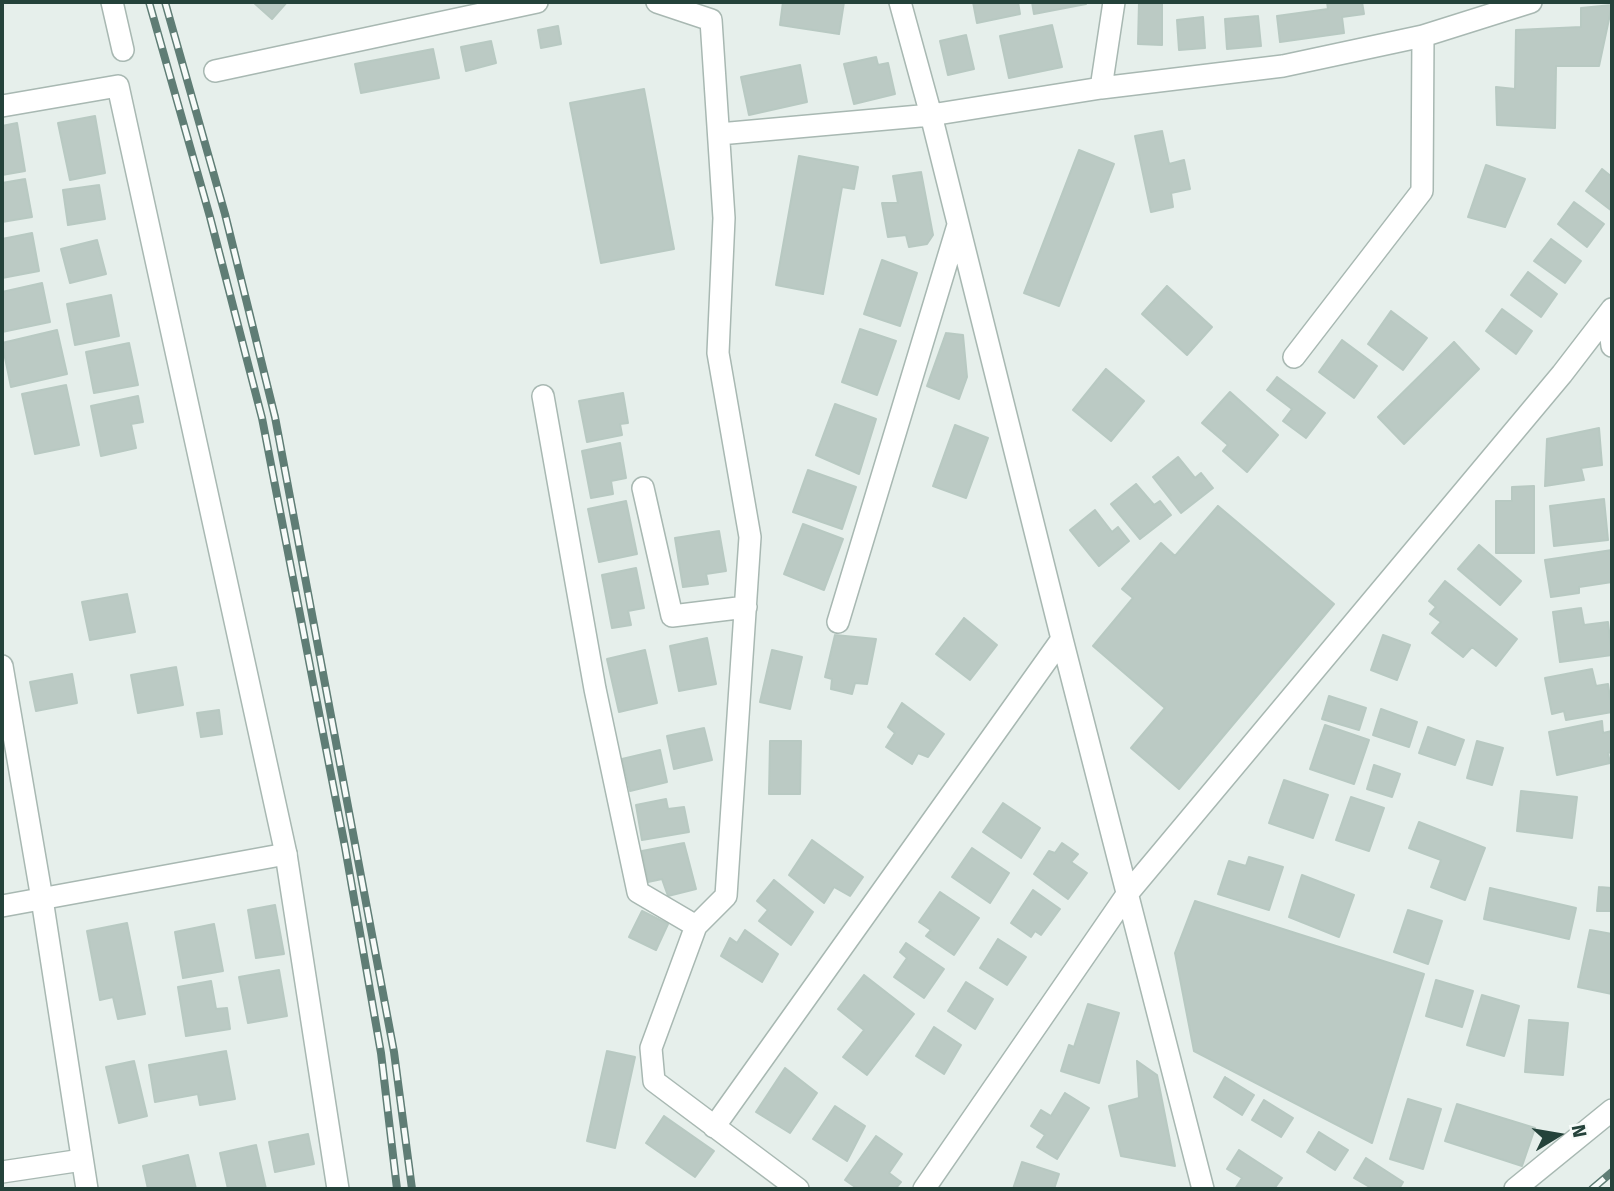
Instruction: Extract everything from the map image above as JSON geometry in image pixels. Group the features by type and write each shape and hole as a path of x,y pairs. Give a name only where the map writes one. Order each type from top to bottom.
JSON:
{"street":[{"path":"112,2 123,50"},
{"path":"215,71 537,2"},
{"path":"657,2 711,20 724,218 718,353 750,537 726,896 696,926 651,1048 654,1081 798,1189"},
{"path":"900,2 1203,1189"},
{"path":"1101,88 1114,2"},
{"path":"719,134 931,115 1101,88 1283,66 1423,36 1531,2"},
{"path":"1294,358 1422,191 1423,36"},
{"path":"2,106 118,86 286,854 338,1189"},
{"path":"838,622 958,223"},
{"path":"1610,312 1612,346"},
{"path":"924,1189 1128,893 1562,374 1610,312"},
{"path":"543,396 594,689 638,892 696,926"},
{"path":"643,488 672,615 746,607"},
{"path":"714,1127 1062,639"},
{"path":"2,666 42,899 87,1189"},
{"path":"2,906 286,854"},
{"path":"1515,1189 1612,1110"},
{"path":"2,1172 82,1160"}],"building":[{"path":"253,2 287,2 272,19"},
{"path":"783,2 844,2 839,34 780,25"},
{"path":"973,2 1018,2 1020,14 977,23"},
{"path":"1032,2 1086,2 1086,4 1034,14"},
{"path":"1139,2 1162,2 1162,45 1138,44"},
{"path":"1327,2 1362,2 1364,14 1342,17 1344,33 1280,42 1277,16 1328,9"},
{"path":"1612,5 1599,66 1556,66 1555,128 1497,125 1496,87 1515,89 1516,30 1581,27 1581,8"},
{"path":"1258,16 1261,46 1227,49 1225,19"},
{"path":"1203,17 1205,48 1179,50 1177,20"},
{"path":"1052,25 1062,67 1009,78 1000,36"},
{"path":"558,26 561,44 541,48 538,30"},
{"path":"966,35 974,69 948,75 940,41"},
{"path":"491,41 496,63 466,71 461,47"},
{"path":"433,49 439,78 361,93 355,64"},
{"path":"876,57 878,65 888,63 895,94 854,104 844,64"},
{"path":"800,65 807,102 749,115 741,77"},
{"path":"644,89 674,249 601,263 570,103"},
{"path":"95,116 105,173 70,180 58,123"},
{"path":"17,123 25,171 2,175 2,126"},
{"path":"1162,131 1169,164 1184,160 1190,189 1171,193 1173,207 1151,212 1135,136"},
{"path":"1079,150 1114,164 1059,306 1024,293"},
{"path":"799,156 858,167 854,189 842,187 823,294 776,285"},
{"path":"1486,165 1525,179 1505,227 1468,217"},
{"path":"1602,169 1612,177 1612,211 1586,191"},
{"path":"921,172 933,235 927,244 909,247 906,235 888,237 882,203 898,203 893,176"},
{"path":"25,179 32,217 2,222 2,183"},
{"path":"99,185 105,219 68,225 63,190"},
{"path":"1574,202 1604,224 1587,247 1558,224"},
{"path":"32,233 39,271 2,278 2,239"},
{"path":"1551,239 1581,261 1565,283 1534,261"},
{"path":"97,240 106,274 70,283 61,249"},
{"path":"882,260 917,273 900,326 864,314"},
{"path":"1528,272 1557,294 1541,317 1511,295"},
{"path":"42,283 50,322 2,332 2,292"},
{"path":"1167,286 1212,327 1187,355 1142,314"},
{"path":"111,295 119,336 75,345 67,304"},
{"path":"1502,309 1532,331 1516,354 1486,331"},
{"path":"1391,311 1427,338 1403,370 1368,344"},
{"path":"860,329 896,341 877,395 842,382"},
{"path":"57,330 67,374 11,387 2,343"},
{"path":"946,333 963,335 967,377 959,399 927,386"},
{"path":"1342,340 1377,366 1354,398 1319,372"},
{"path":"1454,342 1479,369 1404,444 1378,417"},
{"path":"129,343 138,385 94,393 86,352"},
{"path":"1106,369 1144,401 1111,441 1073,410"},
{"path":"1277,377 1325,413 1306,438 1283,421 1292,409 1267,390"},
{"path":"66,385 79,445 35,454 22,394"},
{"path":"1230,392 1278,435 1247,472 1223,451 1228,445 1202,423"},
{"path":"623,393 628,423 620,424 622,435 587,442 579,401"},
{"path":"138,396 143,422 131,424 136,448 101,456 91,406"},
{"path":"835,404 876,419 859,474 816,455"},
{"path":"955,425 988,438 966,498 933,486"},
{"path":"1599,428 1602,465 1581,468 1584,480 1545,486 1547,439"},
{"path":"620,443 626,478 611,481 613,494 591,498 582,451"},
{"path":"1178,457 1195,478 1201,473 1213,488 1181,513 1153,477"},
{"path":"808,470 856,487 842,529 793,512"},
{"path":"1136,484 1154,505 1160,501 1171,515 1140,539 1111,504"},
{"path":"1534,486 1534,553 1496,553 1496,501 1512,501 1512,487"},
{"path":"1604,499 1608,540 1554,546 1550,506"},
{"path":"626,501 637,554 599,562 588,509"},
{"path":"1218,506 1334,604 1179,789 1131,748 1165,708 1093,646 1133,598 1122,589 1161,543 1175,556"},
{"path":"1095,510 1112,532 1118,527 1129,541 1099,566 1070,530"},
{"path":"803,524 843,539 824,590 784,574"},
{"path":"719,531 726,571 706,574 708,584 683,587 675,538"},
{"path":"1479,545 1521,581 1500,605 1458,569"},
{"path":"1612,550 1612,582 1579,587 1579,593 1551,597 1545,560"},
{"path":"636,568 644,608 628,611 631,625 612,628 602,575"},
{"path":"1445,581 1517,639 1496,666 1472,647 1463,657 1432,633 1441,622 1430,614 1436,607 1429,601"},
{"path":"127,594 135,632 90,640 82,602"},
{"path":"1581,608 1584,625 1608,622 1612,655 1560,662 1553,612"},
{"path":"964,618 997,645 970,680 936,654"},
{"path":"835,635 876,639 867,684 855,683 852,694 831,689 832,679 825,677"},
{"path":"1383,635 1410,645 1397,680 1371,670"},
{"path":"707,638 716,684 679,691 670,646"},
{"path":"645,650 657,703 619,712 607,659"},
{"path":"772,650 802,657 790,709 760,702"},
{"path":"176,667 183,705 138,713 131,675"},
{"path":"1592,669 1596,686 1608,684 1612,712 1566,720 1564,711 1552,714 1545,678"},
{"path":"72,674 77,703 36,711 30,682"},
{"path":"1329,696 1366,708 1359,730 1322,719"},
{"path":"902,703 944,734 928,757 918,753 912,764 886,747 895,733 888,727"},
{"path":"1381,709 1417,722 1409,747 1373,735"},
{"path":"219,710 222,734 201,737 197,713"},
{"path":"1602,721 1603,733 1612,731 1612,752 1608,753 1610,763 1557,775 1549,732"},
{"path":"1325,725 1369,740 1354,784 1310,769"},
{"path":"1428,727 1464,740 1455,765 1419,753"},
{"path":"704,728 712,760 674,769 667,736"},
{"path":"770,741 801,741 800,794 769,794"},
{"path":"1477,741 1503,748 1492,785 1467,778"},
{"path":"660,750 667,782 630,791 622,759"},
{"path":"1374,765 1400,774 1392,797 1367,789"},
{"path":"1284,780 1328,795 1313,838 1269,823"},
{"path":"1521,791 1577,797 1572,838 1517,831"},
{"path":"1351,797 1384,808 1369,851 1336,840"},
{"path":"666,799 668,809 684,807 689,832 642,840 636,805"},
{"path":"1003,803 1040,828 1021,858 983,832"},
{"path":"1419,822 1485,848 1465,900 1431,887 1441,860 1409,848"},
{"path":"812,840 863,877 850,896 834,887 824,903 789,875"},
{"path":"684,843 696,889 668,896 662,879 648,882 642,851"},
{"path":"1062,843 1078,854 1071,862 1087,873 1068,899 1034,874 1049,851 1055,853"},
{"path":"972,848 1009,873 990,903 952,877"},
{"path":"1249,857 1283,867 1269,910 1218,894 1229,861 1246,866"},
{"path":"1302,875 1354,895 1339,937 1289,917"},
{"path":"774,880 813,912 791,945 759,921 768,910 757,901"},
{"path":"1599,887 1612,888 1612,911 1597,911"},
{"path":"1490,888 1576,908 1569,939 1484,919"},
{"path":"1033,890 1060,909 1041,935 1035,931 1031,937 1011,923"},
{"path":"940,892 979,918 954,955 926,936 931,930 919,922"},
{"path":"1195,901 1424,974 1372,1143 1194,1051 1175,953"},
{"path":"275,905 284,954 256,958 248,910"},
{"path":"1408,910 1442,921 1428,964 1394,952"},
{"path":"642,911 668,924 656,950 629,937"},
{"path":"127,923 145,1014 118,1019 113,997 100,1000 87,931"},
{"path":"214,924 223,971 183,978 175,932"},
{"path":"745,930 778,954 762,982 721,956 730,938 737,943"},
{"path":"1590,930 1612,934 1612,994 1578,987"},
{"path":"998,939 1026,957 1007,985 980,968"},
{"path":"906,943 944,969 924,998 894,977 907,958 900,952"},
{"path":"279,970 287,1016 248,1023 239,977"},
{"path":"864,975 914,1014 867,1075 843,1057 864,1030 838,1009"},
{"path":"1436,980 1473,991 1462,1027 1426,1016"},
{"path":"211,981 216,1009 227,1008 230,1029 186,1036 178,987"},
{"path":"966,982 993,999 975,1029 948,1011"},
{"path":"1482,995 1519,1006 1504,1056 1467,1045"},
{"path":"1088,1004 1119,1013 1099,1083 1061,1071 1069,1045 1074,1047"},
{"path":"1529,1020 1568,1023 1563,1075 1525,1072"},
{"path":"934,1027 961,1045 944,1074 916,1056"},
{"path":"226,1051 235,1099 200,1105 198,1094 155,1102 149,1065"},
{"path":"607,1051 635,1057 615,1148 587,1141"},
{"path":"134,1061 147,1116 119,1123 106,1067"},
{"path":"1137,1061 1157,1075 1175,1166 1121,1156 1109,1106 1139,1098"},
{"path":"785,1068 817,1093 790,1133 756,1112"},
{"path":"1225,1077 1254,1095 1242,1115 1214,1097"},
{"path":"1065,1093 1089,1108 1057,1159 1037,1147 1045,1135 1031,1126 1041,1110 1051,1116"},
{"path":"1408,1099 1441,1109 1423,1169 1390,1159"},
{"path":"1264,1100 1293,1118 1281,1137 1252,1120"},
{"path":"1457,1104 1535,1128 1522,1166 1445,1141"},
{"path":"835,1106 865,1126 847,1161 813,1139"},
{"path":"664,1116 714,1151 695,1177 646,1143"},
{"path":"1319,1132 1348,1150 1335,1170 1307,1152"},
{"path":"308,1134 314,1164 275,1172 269,1142"},
{"path":"876,1136 902,1154 889,1173 901,1182 895,1189 858,1189 845,1180"},
{"path":"256,1145 266,1189 228,1189 220,1153"},
{"path":"1239,1150 1282,1178 1274,1189 1235,1189 1242,1178 1227,1169"},
{"path":"188,1155 196,1189 148,1189 143,1166"},
{"path":"1366,1158 1403,1182 1399,1189 1373,1189 1354,1178"},
{"path":"1022,1162 1059,1174 1054,1189 1013,1189"}],"railway":[{"path":"149,2 210,217 262,418 345,847 381,1053 397,1189"},
{"path":"165,2 225,214 275,417 394,1052 412,1189"},
{"path":"1592,1189 1612,1172"}]}
